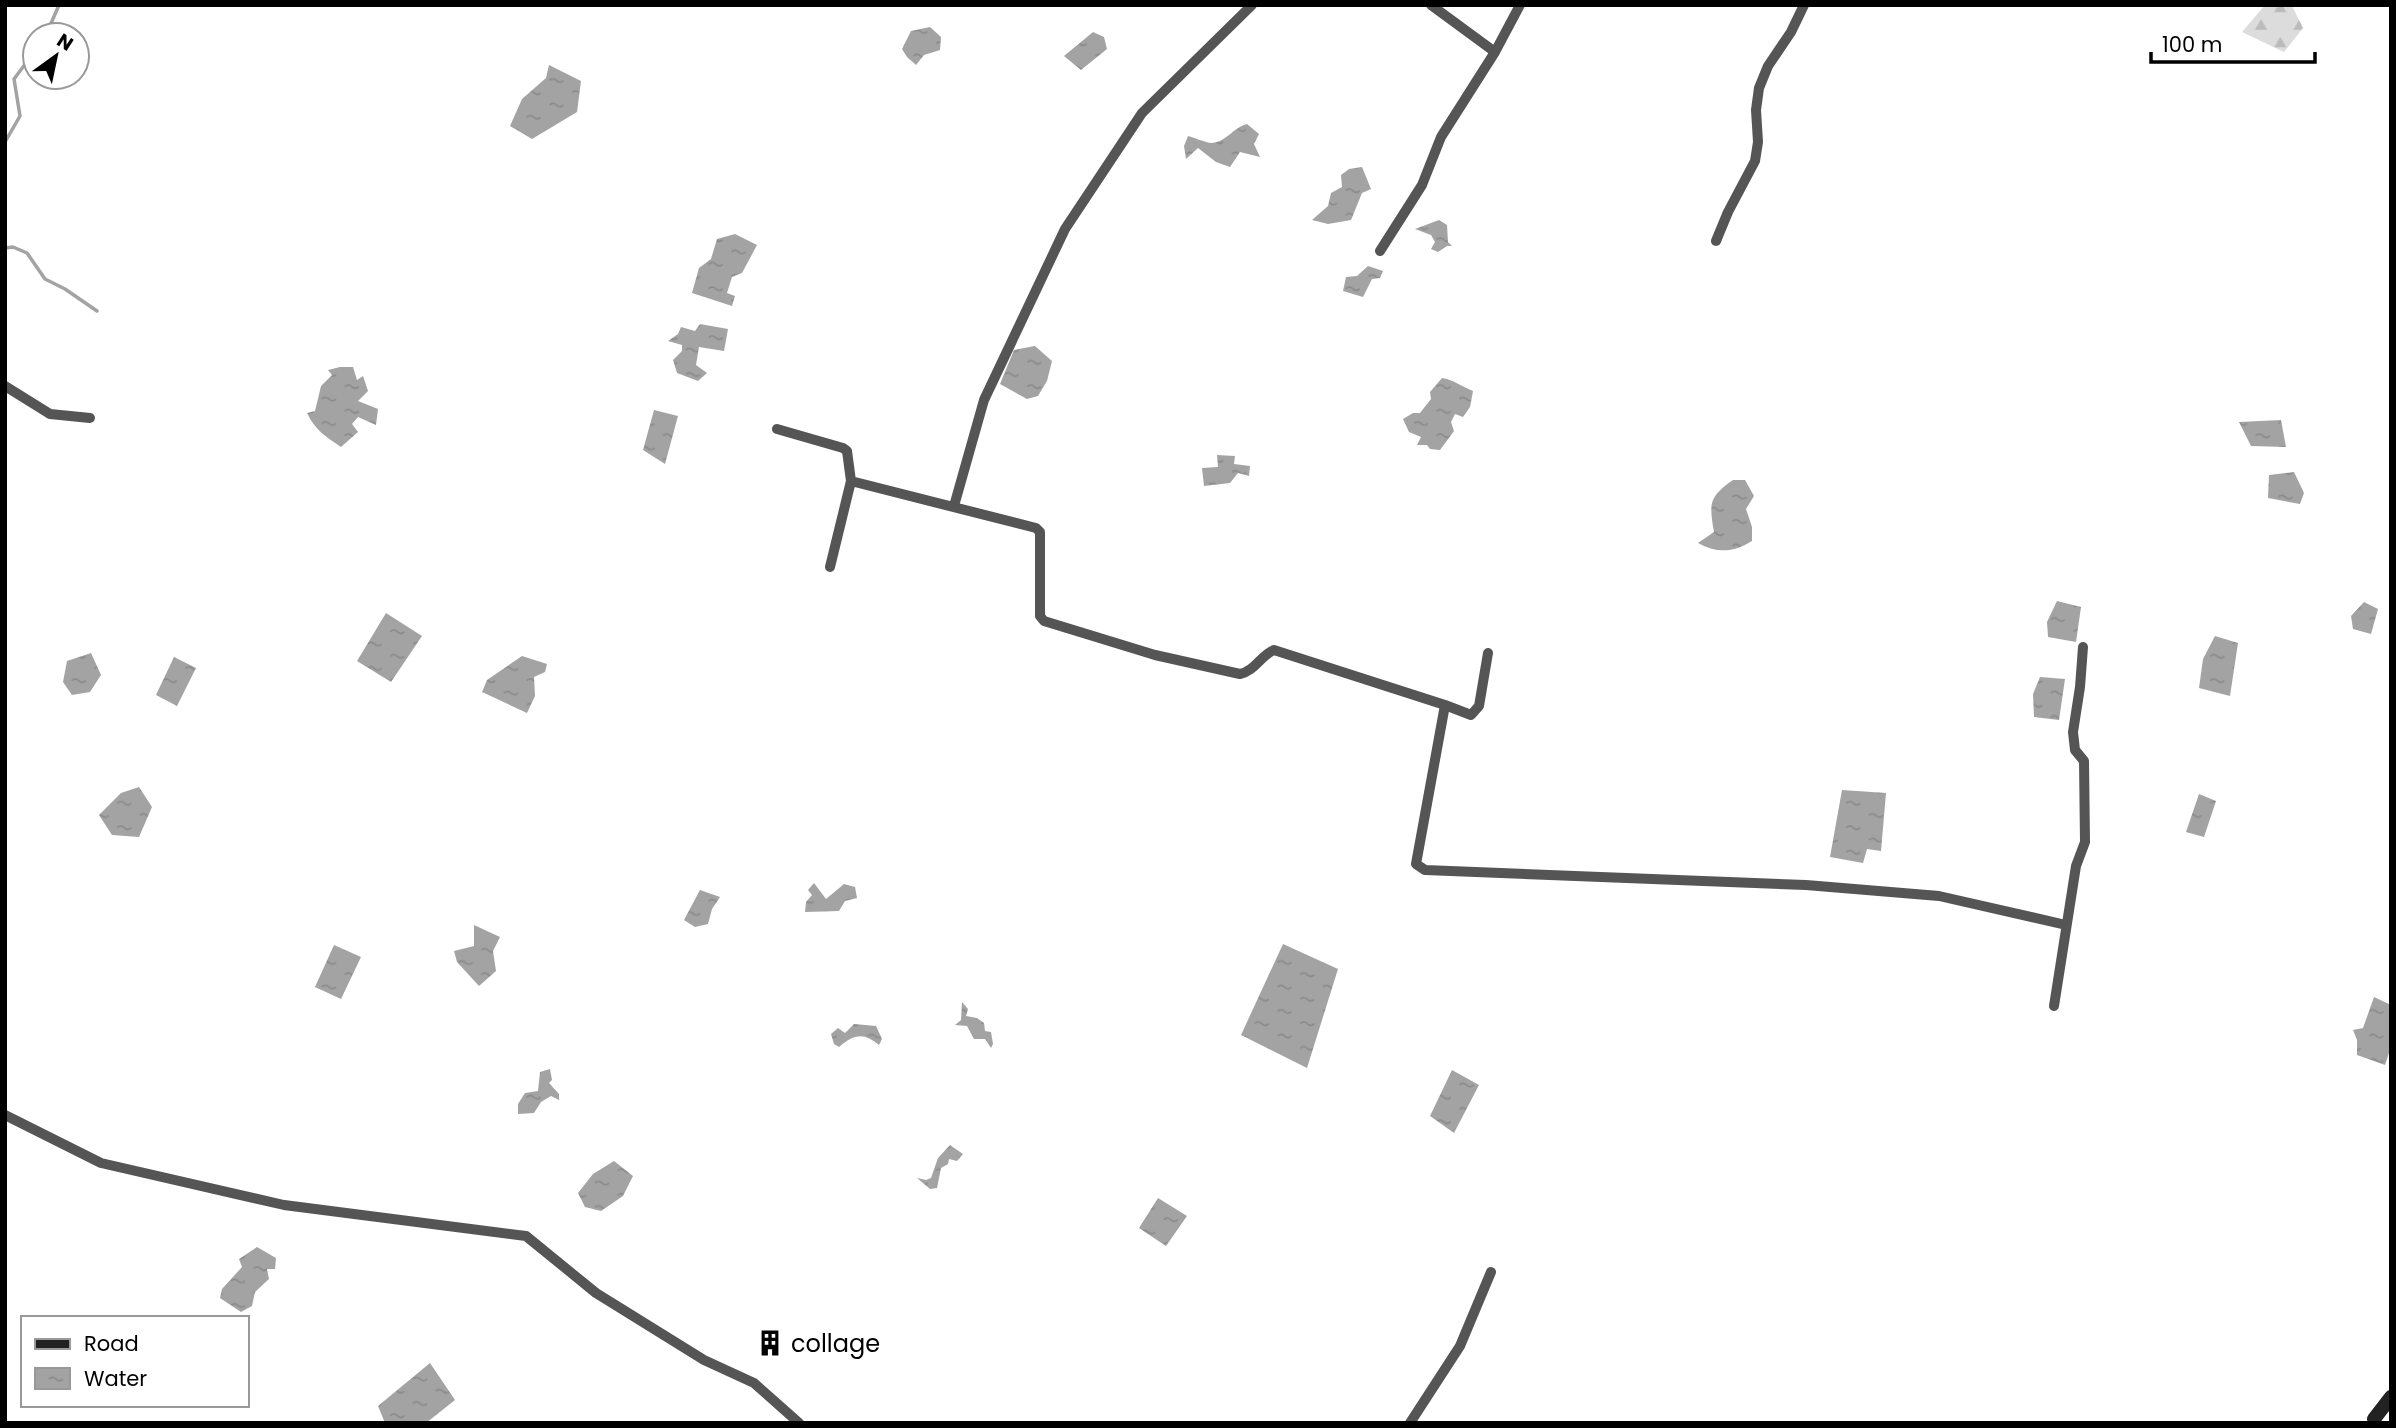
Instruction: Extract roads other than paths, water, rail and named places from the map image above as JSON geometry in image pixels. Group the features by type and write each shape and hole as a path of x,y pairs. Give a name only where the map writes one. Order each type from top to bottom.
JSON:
{"street":[{"path":"954,506 984,400 1065,229 1142,113 1252,5"},
{"path":"1431,5 1495,52"},
{"path":"1380,251 1422,185 1441,138 1495,52 1520,5"},
{"path":"1716,241 1755,161 1759,88 1768,66 1791,32 1804,5"},
{"path":"5,386 50,414 90,418"},
{"path":"777,429 845,449 851,481 830,567"},
{"path":"851,481 1030,525 1040,532 1040,617 1044,621 1155,655 1240,674 1249,671 1268,652 1274,650 1471,715 1479,706 1488,653"},
{"path":"2054,1006 2076,866 2085,842 2084,761 2075,750 2073,732 2083,647"},
{"path":"1445,705 1416,864 1425,870 1792,885 1939,896 2066,925"},
{"path":"5,1115 101,1163 284,1205 526,1236 596,1293 704,1360 754,1383 799,1423"},
{"path":"1410,1423 1460,1346 1491,1272"},
{"path":"2374,1419 2391,1397"}],"water":[{"path":"930,27 941,37 940,50 924,55 916,65 902,49 911,31"},
{"path":"1093,32 1104,37 1107,49 1081,70 1064,56"},
{"path":"549,65 581,81 577,112 532,139 510,126 522,99 546,78"},
{"path":"1247,124 1259,134 1254,144 1260,157 1240,152 1230,167 1216,162 1198,148 1186,159 1184,146 1188,136 1216,142"},
{"path":"1362,167 1371,189 1362,193 1351,220 1328,224 1312,220 1328,206 1331,193 1342,187 1341,175 1349,169"},
{"path":"1439,220 1447,225 1448,242 1452,246 1438,252 1431,249 1435,242 1431,235 1415,229"},
{"path":"735,234 757,245 742,273 732,277 727,293 735,296 732,306 692,293 699,268 711,259 717,239"},
{"path":"1368,266 1383,271 1380,278 1372,279 1363,297 1343,291 1346,277 1357,276"},
{"path":"700,324 728,329 724,351 699,347 696,365 707,373 698,381 677,373 673,360 682,351 682,345 668,341 678,334 681,327 695,331"},
{"path":"1035,346 1052,361 1047,381 1038,396 1027,399 1000,384 1014,350"},
{"path":"353,367 357,380 363,376 368,391 358,401 378,409 376,425 358,417 352,424 358,432 341,447 317,429 307,413 315,411 321,386 332,375 328,370"},
{"path":"1442,378 1473,391 1470,407 1463,417 1455,414 1451,422 1454,431 1440,450 1430,449 1427,445 1417,445 1421,437 1409,432 1403,419 1413,413 1420,413 1431,399 1430,392"},
{"path":"654,410 678,416 665,464 643,450"},
{"path":"2281,420 2286,447 2251,446 2239,422"},
{"path":"1217,455 1235,456 1234,464 1250,466 1249,476 1238,473 1230,483 1204,486 1202,468 1218,467"},
{"path":"2294,472 2304,493 2300,504 2268,498 2269,475"},
{"path":"1733,480 1745,480 1754,496 1746,509 1752,527 1752,541 1739,548 1726,550 1705,547 1698,543 1714,532 1711,507 1715,496"},
{"path":"2057,601 2081,607 2076,642 2048,637 2047,622"},
{"path":"2364,602 2378,609 2371,634 2353,629 2351,616"},
{"path":"386,613 422,636 391,682 357,661"},
{"path":"2215,636 2238,643 2230,696 2199,688 2203,659"},
{"path":"91,653 101,675 90,692 72,695 63,682 67,661"},
{"path":"522,656 547,664 545,672 534,677 535,696 527,713 482,692 487,680"},
{"path":"174,657 196,668 177,706 156,695"},
{"path":"2040,677 2065,679 2059,720 2034,717 2033,694"},
{"path":"139,787 152,807 139,837 112,835 99,815 121,793"},
{"path":"1842,790 1886,793 1881,851 1867,849 1863,863 1830,857"},
{"path":"2199,794 2216,801 2204,837 2186,832"},
{"path":"814,883 826,899 844,884 855,887 857,898 845,901 839,911 805,912 806,902 812,895 808,890"},
{"path":"700,890 720,897 712,909 708,924 695,927 684,920"},
{"path":"474,925 500,937 493,951 496,971 479,986 457,962 454,951 474,946"},
{"path":"1283,944 1338,969 1307,1068 1241,1035"},
{"path":"334,945 361,957 341,999 315,987"},
{"path":"2374,997 2391,1005 2391,1047 2385,1065 2357,1055 2357,1040 2353,1030 2363,1028"},
{"path":"962,1002 968,1009 966,1016 977,1018 984,1023 985,1031 991,1032 991,1048 985,1039 974,1039 967,1026 955,1025 961,1020"},
{"path":"854,1024 876,1026 882,1039 879,1045 864,1036 849,1039 839,1047 834,1044 831,1034 838,1028 845,1033"},
{"path":"550,1069 552,1080 549,1083 559,1094 559,1100 551,1096 541,1102 534,1113 518,1114 518,1104 525,1093 538,1091 540,1072"},
{"path":"1452,1070 1479,1085 1454,1133 1430,1116"},
{"path":"950,1145 963,1154 957,1161 949,1159 948,1164 941,1168 937,1188 930,1189 917,1178 931,1178 938,1158"},
{"path":"614,1161 633,1176 623,1196 601,1211 585,1207 578,1193 593,1174"},
{"path":"1158,1198 1187,1216 1166,1246 1139,1228"},
{"path":"257,1247 276,1258 275,1269 267,1269 269,1279 255,1292 252,1306 241,1312 220,1298 222,1289 242,1267 239,1259"},
{"path":"430,1363 455,1400 426,1423 385,1423 378,1406"}],"waterway":[{"path":"52,21 59,5"},
{"path":"5,142 20,116 14,79 21,70"},
{"path":"5,248 13,247 27,253 45,279 97,311"}],"place":[{"name":"collage","path":"770,1343"}]}
